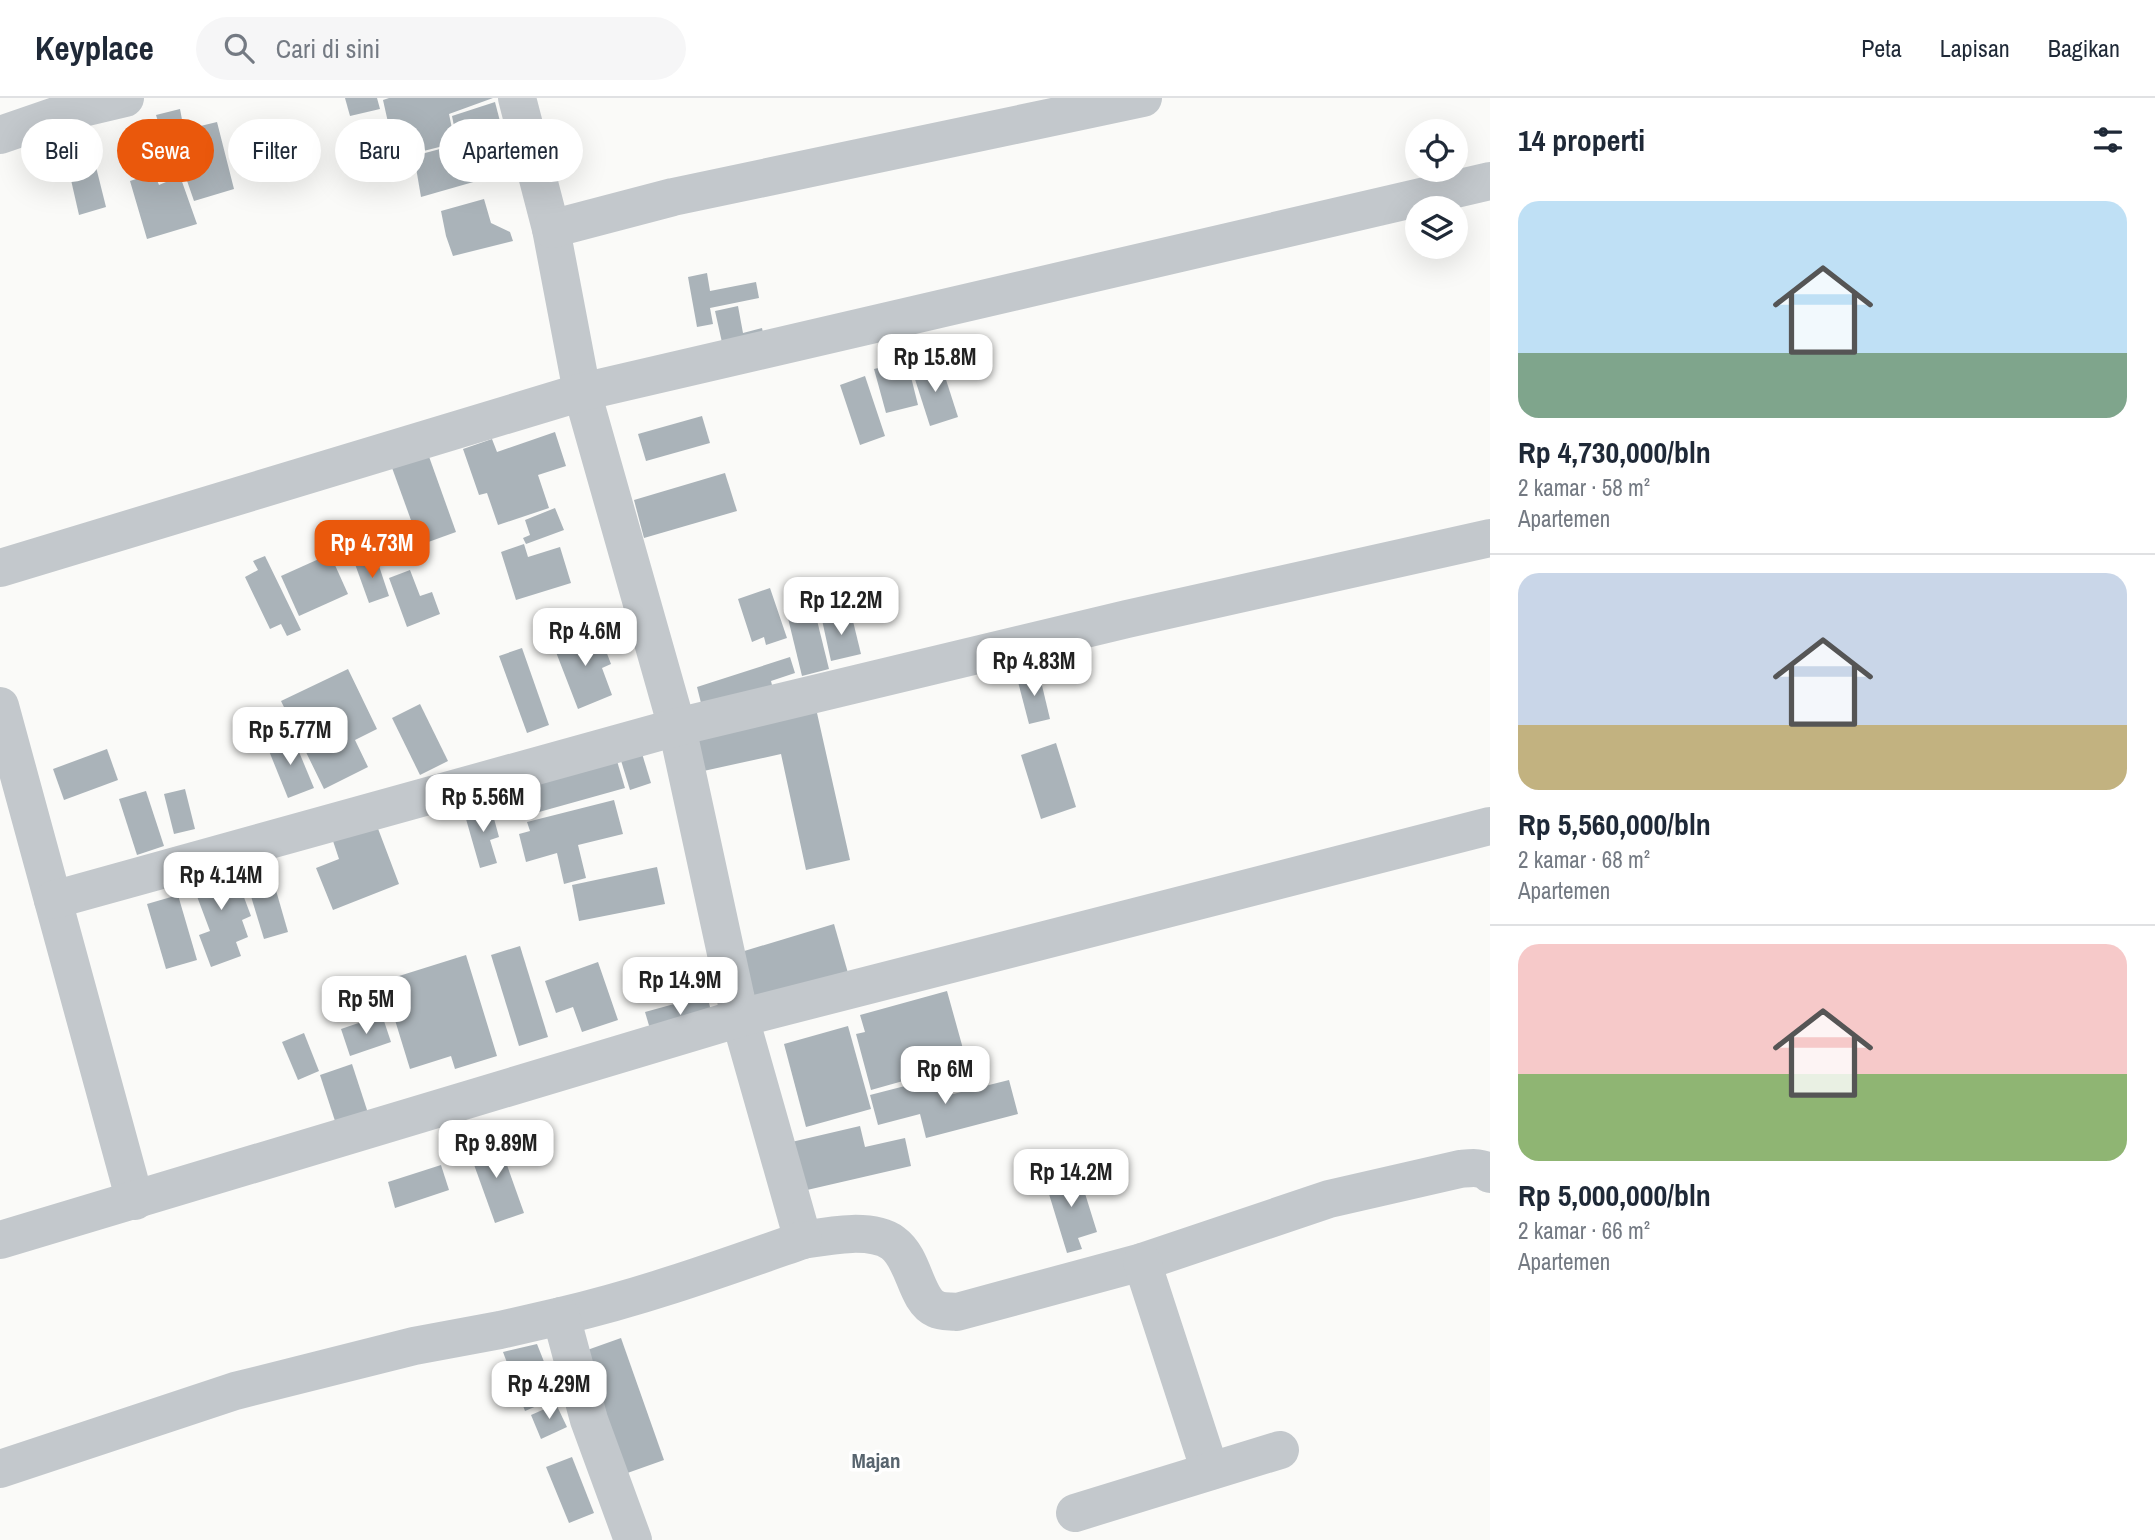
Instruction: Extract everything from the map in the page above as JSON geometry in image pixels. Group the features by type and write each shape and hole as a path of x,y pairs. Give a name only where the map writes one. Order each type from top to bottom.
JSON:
{"street":[{"path":"0,135 68,105 125,98"},
{"path":"517,98 551,229 582,393 677,727 740,1018 803,1240"},
{"path":"551,229 673,197 1143,98"},
{"path":"0,568 582,393 1490,181"},
{"path":"53,900 677,727 1127,619 1490,538"},
{"path":"0,706 135,1201"},
{"path":"0,1240 740,1018 1490,826"},
{"path":"0,1469 235,1391 414,1346 596,1308 803,1240 865,1234 892,1242 906,1258 923,1298 936,1310 957,1312 1142,1262 1329,1199 1460,1169 1477,1168 1490,1174"},
{"path":"1142,1262 1210,1471"},
{"path":"561,1316 589,1420 628,1538"},
{"path":"1075,1513 1280,1450"}],"building":[{"path":"345,98 377,98 380,109 350,116"},
{"path":"493,98 449,114 450,119 439,119 439,147 425,151 425,119 387,119 383,100"},
{"path":"495,102 499,119 453,119 452,116"},
{"path":"180,109 182,119 157,119 156,115"},
{"path":"217,122 228,165 228,182 232,182 234,189 194,201 187,182 214,182 214,123"},
{"path":"439,149 439,182 474,182 421,197 418,182 425,182 425,153"},
{"path":"71,182 100,182 106,207 79,215"},
{"path":"130,182 158,182 159,185 182,182 197,224 147,239"},
{"path":"484,199 491,223 510,232 513,241 453,256 441,211"},
{"path":"707,273 710,291 756,282 759,298 710,308 713,324 697,327 688,277"},
{"path":"738,306 743,333 762,328 766,348 725,356 715,311"},
{"path":"907,361 918,405 886,413 874,369"},
{"path":"940,361 958,417 930,426 912,370"},
{"path":"865,376 885,436 860,445 840,385"},
{"path":"702,416 710,443 646,461 638,434"},
{"path":"555,432 566,466 538,475 549,508 498,525 487,493 479,495 463,449 492,439 497,452"},
{"path":"427,451 456,532 420,545 391,465"},
{"path":"725,473 737,511 644,538 634,500"},
{"path":"555,508 564,530 526,544 523,538 530,535 525,520"},
{"path":"524,544 528,557 560,547 571,583 516,600 501,552"},
{"path":"330,554 348,594 299,616 281,576"},
{"path":"265,556 301,630 287,636 281,624 270,629 245,577 258,570 253,561"},
{"path":"376,557 389,596 369,603 355,564"},
{"path":"410,570 420,596 432,592 440,614 407,627 389,578"},
{"path":"770,588 787,638 766,645 764,637 752,642 738,599"},
{"path":"813,604 829,669 802,676 786,610"},
{"path":"851,613 861,654 831,661 822,620"},
{"path":"598,630 611,664 602,668 612,695 578,709 554,647"},
{"path":"522,648 549,725 527,733 499,656"},
{"path":"790,657 795,673 771,681 775,697 704,715 697,687"},
{"path":"348,669 377,729 355,740 368,767 324,789 281,701"},
{"path":"1039,673 1050,719 1029,724 1017,678"},
{"path":"420,704 448,761 420,775 392,718"},
{"path":"815,704 850,860 806,870 781,754 699,772 690,732"},
{"path":"292,735 314,788 288,798 267,746"},
{"path":"1056,743 1076,807 1041,819 1021,755"},
{"path":"640,747 651,783 630,790 619,754"},
{"path":"107,749 118,780 64,800 53,769"},
{"path":"615,754 625,788 514,819 504,786"},
{"path":"185,789 195,829 174,834 164,794"},
{"path":"146,791 164,846 137,855 119,799"},
{"path":"614,800 623,834 578,845 586,878 564,884 557,853 526,862 519,834 530,831 527,822"},
{"path":"490,804 499,837 490,840 497,863 480,868 464,812"},
{"path":"374,818 399,884 333,910 316,868 339,859 331,835"},
{"path":"230,860 251,916 242,920 248,937 236,942 241,956 211,967 199,935 210,931 189,875"},
{"path":"657,867 665,904 579,921 572,885"},
{"path":"271,873 288,932 264,939 246,880"},
{"path":"178,895 197,960 166,969 147,904"},
{"path":"834,924 850,980 758,1008 741,952"},
{"path":"520,946 548,1037 519,1046 491,955"},
{"path":"466,955 497,1056 455,1069 451,1056 410,1069 383,981"},
{"path":"598,962 618,1020 582,1032 573,1007 556,1013 545,981"},
{"path":"947,991 967,1063 871,1090 856,1034 865,1032 860,1015"},
{"path":"707,995 714,1023 653,1039 645,1012"},
{"path":"382,1015 391,1042 350,1056 341,1029"},
{"path":"848,1026 871,1109 806,1127 784,1044"},
{"path":"304,1033 319,1071 298,1080 282,1042"},
{"path":"352,1064 368,1113 336,1124 320,1075"},
{"path":"936,1078 941,1097 1009,1080 1018,1114 926,1138 920,1114 878,1125 870,1095"},
{"path":"860,1126 865,1147 905,1138 911,1166 794,1193 783,1144"},
{"path":"497,1137 524,1213 495,1223 468,1148"},
{"path":"441,1165 449,1190 395,1208 388,1182"},
{"path":"1078,1171 1097,1232 1078,1238 1082,1249 1067,1253 1045,1181"},
{"path":"621,1338 664,1460 619,1476 576,1354"},
{"path":"537,1344 558,1397 525,1411 503,1352"},
{"path":"556,1404 567,1427 541,1439 531,1415"},
{"path":"572,1457 594,1513 569,1523 546,1467"}],"district":[{"name":"Majan","path":"876,1461"}]}
